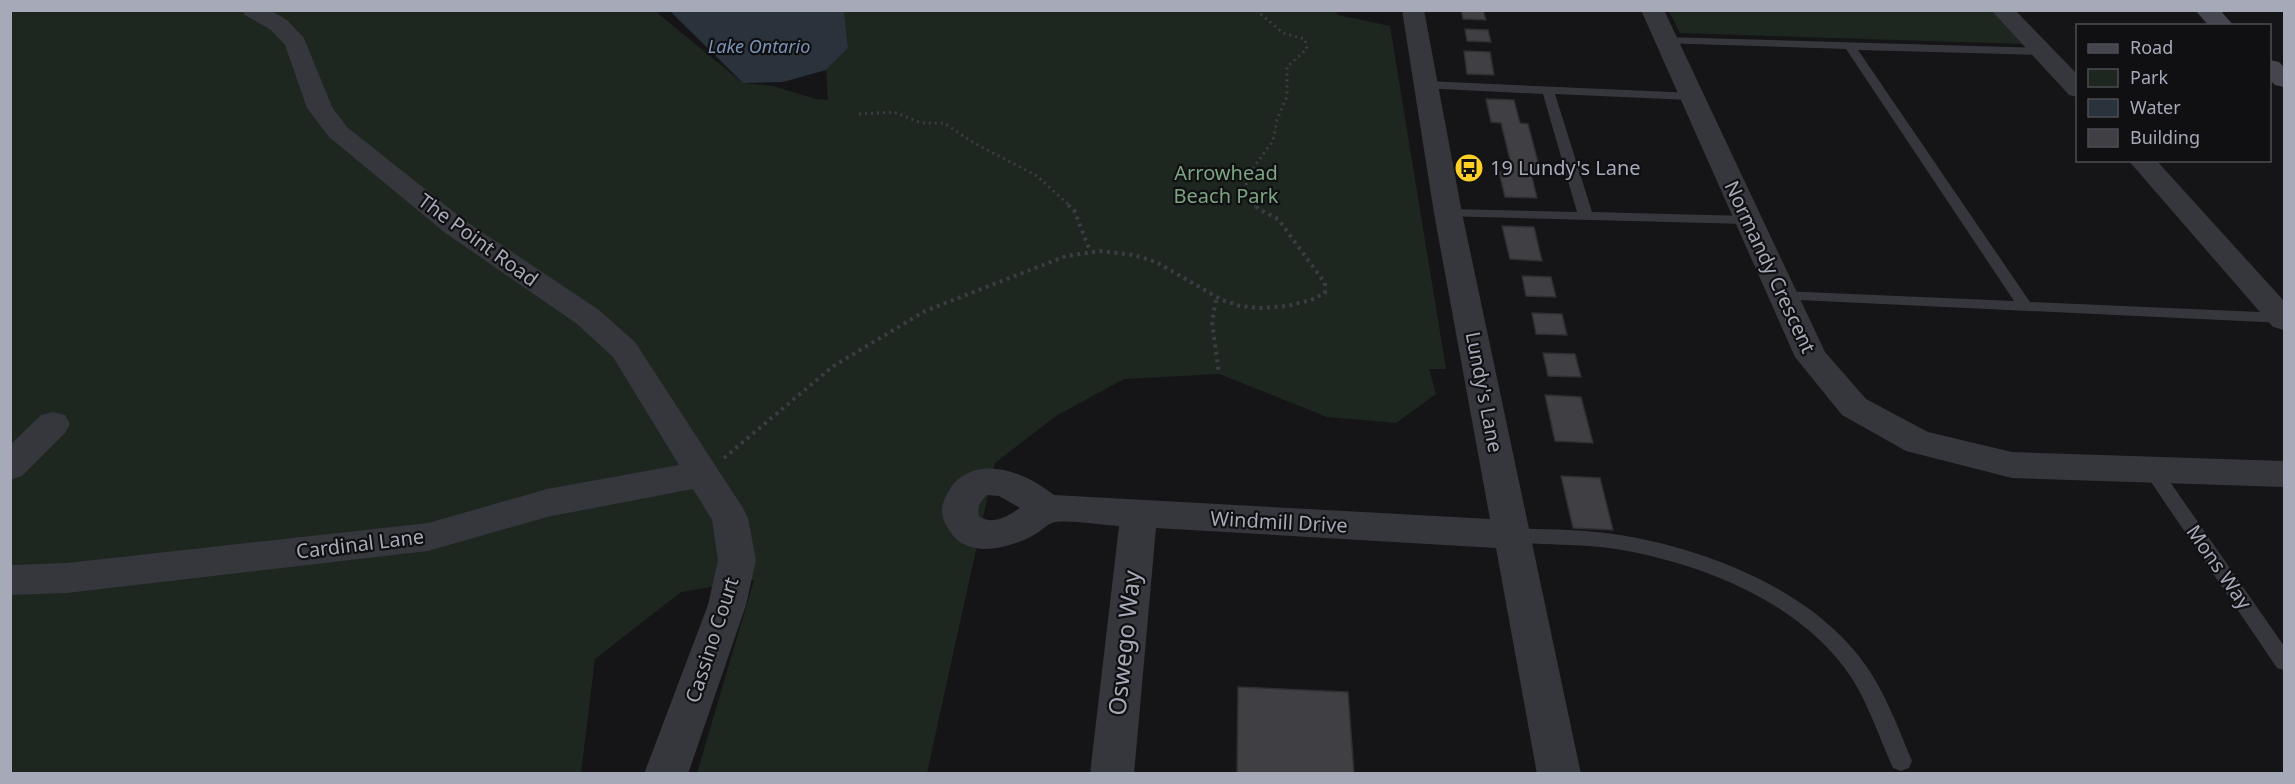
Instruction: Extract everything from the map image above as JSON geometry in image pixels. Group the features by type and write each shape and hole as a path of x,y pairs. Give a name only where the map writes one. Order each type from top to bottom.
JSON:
{"main road":[{"path":"2206,10 2221,24"},
{"path":"2271,67 2284,80"}],"street":[{"name":"The Point Road","path":"253,10 279,25 296,43 320,108 338,132 453,226 588,317 624,350 704,474"},
{"name":"Lundy's Lane","path":"1413,10 1448,213 1559,774"},
{"name":"Normandy Crescent","path":"1652,10 1811,357 1854,406 1918,442 2012,465 2284,474"},
{"path":"2002,10 2076,88"},
{"path":"2143,162 2284,319"},
{"path":"10,467 53,424"},
{"name":"Cardinal Lane","path":"10,580 67,578 428,537 547,503 704,474"},
{"name":"Cassino Court","path":"666,774 727,605 737,560 730,518 704,474"},
{"name":"Windmill Drive","path":"1046,508 1513,535"},
{"name":"Oswego Way","path":"1112,774 1139,513"}],"lane":[{"path":"1665,41 2042,51"},
{"path":"1850,46 2026,307"},
{"path":"1426,85 1690,96"},
{"path":"1548,90 1586,216"},
{"path":"1448,213 1747,220"},
{"path":"1782,296 2284,319"},
{"name":"Mons Way","path":"2153,471 2284,662"},
{"path":"1513,535 1614,541 1719,568 1767,593 1811,622 1849,659 1876,700 1901,761"}],"path":[{"path":"704,474 748,440 832,367 925,311 1066,256 1089,251 1114,251 1137,256 1181,276 1216,300 1236,307 1258,310 1315,301 1324,293 1325,283 1278,219 1258,208 1245,189 1250,172 1273,141 1277,120 1287,96 1287,67 1307,49 1305,39 1283,33 1256,10"},
{"path":"859,114 894,112 921,123 944,123 974,143 1037,176 1074,210 1089,251"},
{"path":"1216,300 1212,322 1219,374"}],"green space":[{"name":"Arrowhead Beach Park","path":"10,11 655,11 743,83 773,86 816,99 828,100 826,70 848,48 844,11 1335,11 1338,15 1390,26 1446,369 1429,369 1436,394 1396,423 1327,417 1219,374 1124,379 1056,416 995,463 927,773 697,773 754,580 681,592 595,659 581,773 11,773"},
{"path":"1669,11 1994,11 2023,44 1680,33"}],"water":[{"name":"Lake Ontario","path":"670,11 844,11 848,48 826,70 783,82 743,83"}],"building":[{"path":"1461,10 1483,10 1486,20 1463,19"},
{"path":"1465,29 1488,30 1491,42 1467,41"},
{"path":"1464,51 1490,52 1494,75 1467,74"},
{"path":"1486,99 1514,100 1520,123 1528,124 1541,174 1531,173 1537,198 1505,197 1499,172 1513,172 1501,123 1491,122"},
{"path":"1502,226 1534,227 1542,261 1510,259"},
{"path":"1522,276 1551,277 1556,297 1526,296"},
{"path":"1532,313 1562,314 1567,335 1536,334"},
{"path":"1543,353 1575,354 1581,377 1548,376"},
{"path":"1545,395 1581,397 1593,443 1555,441"},
{"path":"1561,476 1600,478 1613,530 1573,528"},
{"path":"1238,687 1348,692 1354,774 1237,774"}],"place":[{"name":"19 Lundy's Lane","path":"1469,168"}]}
